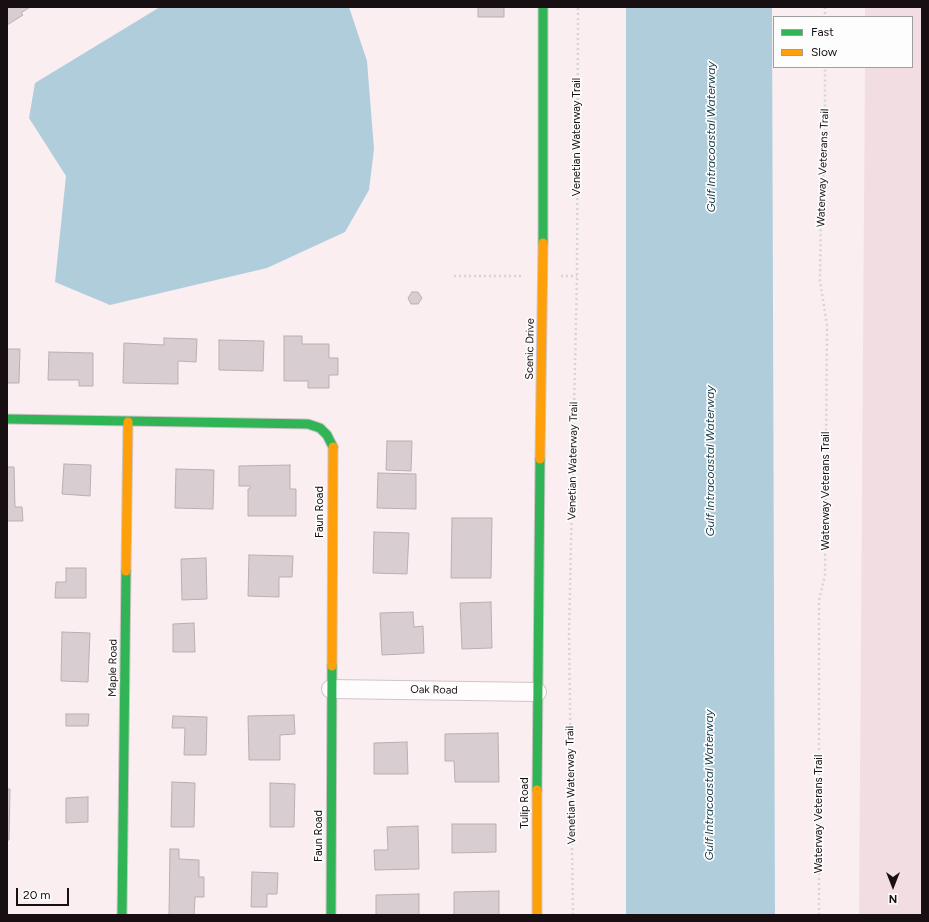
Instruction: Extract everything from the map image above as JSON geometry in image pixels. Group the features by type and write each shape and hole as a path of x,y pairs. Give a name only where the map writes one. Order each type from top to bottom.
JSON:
{"street":[{"name":"Scenic Drive","path":"537,692 543,276 542,7"},
{"name":"Faun Road","path":"7,419 308,424 320,428 327,435 333,446 331,915"},
{"name":"Maple Road","path":"122,915 128,422"},
{"name":"Oak Road","path":"331,689 537,692"},
{"name":"Tulip Road","path":"536,915 537,692"}],"path":[{"name":"Venetian Waterway Trail","path":"573,915 569,633 577,276 578,7"},
{"name":"Waterway Veterans Trail","path":"819,915 819,600 826,569 827,325 820,281 821,206 825,149 825,68"},
{"path":"454,276 577,276"}],"shaded area":[{"path":"865,7 922,7 922,915 859,915 865,68 913,68 913,16 865,16"}],"water":[{"path":"160,7 349,7 367,61 374,149 369,190 345,232 267,268 110,305 55,282 66,176 29,118 35,83"},
{"name":"Gulf Intracoastal Waterway","path":"626,7 772,7 775,915 626,915"}],"building":[{"path":"7,7 30,7 21,13 23,15 7,25"},
{"path":"478,7 504,7 504,17 478,17"},
{"path":"412,292 418,292 422,298 418,304 411,304 408,298"},
{"path":"284,336 302,336 302,344 329,344 329,358 338,358 338,375 329,375 329,388 308,388 308,381 284,381"},
{"path":"164,338 197,339 196,362 178,361 178,384 123,383 124,343 164,345"},
{"path":"219,340 264,341 263,371 219,370"},
{"path":"7,349 20,349 19,383 7,383"},
{"path":"49,352 93,353 93,386 79,386 79,380 48,380"},
{"path":"387,441 412,441 411,471 386,470"},
{"path":"64,464 91,465 90,496 62,494"},
{"path":"290,465 290,489 296,489 296,516 248,516 248,489 250,489 250,486 239,486 239,466"},
{"path":"7,467 14,467 15,507 22,507 23,521 7,521"},
{"path":"176,469 214,470 213,509 175,508"},
{"path":"378,473 416,474 416,509 377,508"},
{"path":"452,518 492,518 491,578 451,578"},
{"path":"374,532 409,533 407,574 373,573"},
{"path":"249,555 293,556 292,577 279,577 279,597 248,596"},
{"path":"206,558 207,599 182,600 181,559"},
{"path":"66,568 86,568 86,598 55,598 56,582 66,582"},
{"path":"491,602 492,648 462,649 460,603"},
{"path":"413,612 414,627 423,626 424,653 382,655 380,613"},
{"path":"194,623 195,652 173,652 173,624"},
{"path":"62,632 90,633 88,682 61,681"},
{"path":"66,714 89,714 88,726 66,726"},
{"path":"294,715 295,734 280,735 280,760 249,760 248,716"},
{"path":"173,716 207,717 206,755 184,755 185,728 172,728"},
{"path":"498,733 499,782 455,782 454,761 445,761 445,734"},
{"path":"407,742 408,774 374,774 374,743"},
{"path":"172,782 195,783 194,827 171,827"},
{"path":"270,783 295,784 294,827 270,827"},
{"path":"7,789 10,789 9,840 7,840"},
{"path":"88,797 88,822 66,823 66,798"},
{"path":"452,824 496,824 496,852 452,853"},
{"path":"418,826 419,869 375,870 374,850 388,850 387,827"},
{"path":"170,849 179,849 179,859 199,860 199,877 204,877 204,897 195,897 194,915 169,915"},
{"path":"252,872 278,873 277,894 267,894 267,907 251,907"},
{"path":"499,891 499,915 454,915 454,892"},
{"path":"419,894 419,915 376,915 376,895"}],"traffic: fast":[{"path":"543,7 543,243"},
{"path":"7,419 308,424 320,428 327,435 333,447"},
{"path":"537,790 540,459"},
{"path":"122,915 126,571"},
{"path":"331,915 332,666"}],"traffic: slow":[{"path":"540,459 543,243"},
{"path":"126,571 128,422"},
{"path":"332,666 333,447"},
{"path":"537,790 537,915"}]}
